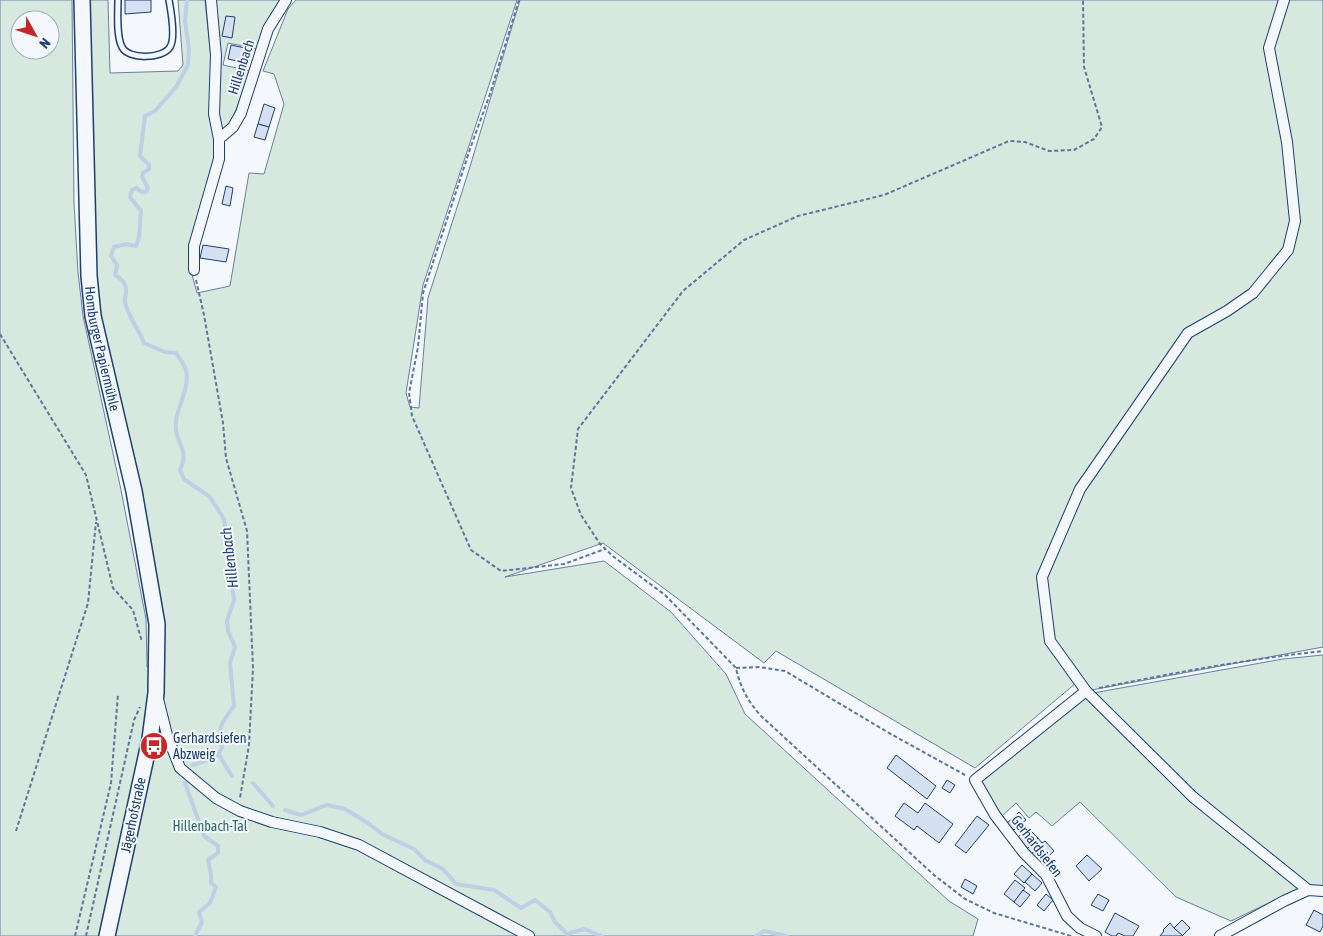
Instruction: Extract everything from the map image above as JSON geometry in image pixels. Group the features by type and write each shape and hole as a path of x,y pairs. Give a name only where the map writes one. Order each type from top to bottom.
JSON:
{"main road":[{"name":"Homburger Papiermühle","path":"82,0 89,276 93,316 134,491 157,624 156,693"},
{"name":"Jägerhofstraße","path":"107,936 150,739 156,693"}],"street":[{"name":"Hillenbach","path":"194,270 194,246 219,159 219,139 214,114 216,55 211,0"},
{"name":"Hillenbach","path":"219,139 233,127 241,113 268,28 286,0"},
{"path":"1284,0 1269,48 1287,142 1295,221 1288,250 1253,293 1188,334 1080,489 1042,577 1050,642 1086,691 1193,797 1308,890"},
{"path":"975,780 1086,691"},
{"path":"156,693 167,736 180,768 216,798 240,810 272,822 320,832 359,845 529,936"},
{"name":"Gerhardsiefen","path":"975,780 995,815 1024,853 1046,876 1067,916 1080,928 1096,936"},
{"path":"1220,936 1308,890 1323,891"}],"lane":[{"path":"118,0 120,40 122,47 132,56 157,55 166,52 171,46 173,39 169,0"}],"path":[{"path":"519,0 490,94 423,293 418,347 409,393 412,416 472,550 501,571 564,564 605,549"},
{"path":"1071,936 994,914 965,899 934,875 760,715 749,702 739,682 736,668 666,596 600,544 581,514 571,488 578,429 684,291 744,240 798,216 884,195 1009,141 1026,142 1050,151 1074,150 1094,139 1102,126 1084,67 1083,0"},
{"path":"194,270 223,422 226,458 247,531 252,611 252,668 249,745 240,810"},
{"path":"0,334 86,475 113,588 133,610 144,648"},
{"path":"16,831 88,603 97,520"},
{"path":"1086,691 1150,677 1252,660 1323,651"},
{"path":"736,668 759,667 785,671 889,733 975,780"},
{"path":"75,936 111,783 118,694"},
{"path":"86,936 132,730 141,704"}],"green space":[{"name":"Hillenbach-Tal","path":"0,0 72,0 74,203 78,272 83,316 121,490 146,619 147,667 161,666 97,317 89,0 108,0 110,73 178,71 183,65 178,0 205,0 219,138 191,271 197,293 230,286 249,173 264,174 284,104 274,74 263,71 288,9 296,0 517,0 423,285 406,393 410,407 419,408 428,298 520,0 1323,0 1323,647 1086,691 1076,683 975,768 776,651 764,663 603,543 505,577 604,561 671,612 726,674 745,714 949,901 978,919 973,936 0,936"},
{"path":"214,0 282,0 272,12 258,49 228,43 223,65 250,71 231,124 221,130 217,114"},
{"path":"1323,655 1323,886 1309,885 1193,793 1093,693 1283,659"},
{"path":"1085,697 1300,888 1231,921 1176,897 1080,802 1052,826 1036,812 1029,818 1016,803 1002,816 978,779"}],"building":[{"path":"125,0 151,0 151,12 125,14"},
{"path":"226,16 235,17 232,38 222,36"},
{"path":"231,45 245,48 242,62 228,59"},
{"path":"264,104 275,108 269,127 258,124"},
{"path":"258,124 269,127 265,140 254,137"},
{"path":"226,186 233,188 230,206 222,204"},
{"path":"203,245 229,249 226,262 200,258"},
{"path":"896,755 936,786 927,799 887,768"},
{"path":"947,780 955,785 950,793 942,788"},
{"path":"904,803 918,813 925,803 953,824 939,843 917,826 914,830 895,816"},
{"path":"1019,812 1026,820 1014,830 1007,823"},
{"path":"977,816 989,825 966,853 955,845"},
{"path":"1028,828 1038,838 1027,849 1017,838"},
{"path":"1038,838 1042,843 1045,841 1054,851 1042,862 1033,852 1032,854 1027,849"},
{"path":"1087,855 1102,869 1089,881 1076,866"},
{"path":"1022,865 1032,874 1024,883 1014,874"},
{"path":"1032,874 1042,883 1035,891 1025,882"},
{"path":"965,879 977,886 973,894 961,887"},
{"path":"1015,880 1025,888 1014,902 1004,894"},
{"path":"1023,890 1030,895 1020,907 1014,902"},
{"path":"1046,894 1053,900 1044,911 1037,905"},
{"path":"1098,894 1109,900 1103,911 1091,905"},
{"path":"1314,910 1323,915 1323,926 1320,932 1306,925"},
{"path":"1115,913 1139,926 1133,936 1125,936 1118,933 1116,936 1112,936 1105,932"},
{"path":"1182,920 1190,928 1182,936 1174,928"},
{"path":"1170,923 1174,928 1183,936 1160,936"}],"waterway":[{"name":"Hillenbach","path":"187,0 185,21 189,49 188,65 176,87 155,111 145,116 140,156 149,165 149,169 143,173 142,177 148,188 146,192 136,188 132,190 130,197 141,211 138,241 136,246 126,244 114,247 111,256 117,265 115,275 122,280 125,286 126,307 144,343 165,352 176,353 185,368 187,376 185,389 176,421 177,435 184,456 180,470 184,479 210,497 224,519 234,600 227,621 228,631 235,647 230,663 234,706 220,730 222,748 220,752 210,760 192,765"},
{"path":"219,755 232,776"},
{"name":"Hillenbach","path":"185,783 204,836 218,846 218,853 208,860 211,883 216,887 210,903 199,912 202,922 195,936"},
{"path":"253,783 273,806"},
{"path":"285,810 301,815 327,805 345,809 382,834 414,849 425,860 443,869 456,884 494,890 521,908 535,900 550,912 555,922 567,934 584,929 602,936"},
{"path":"756,936 764,931 787,936"}],"place":[{"name":"Gerhardsiefen Abzweig","path":"154,746"}]}
